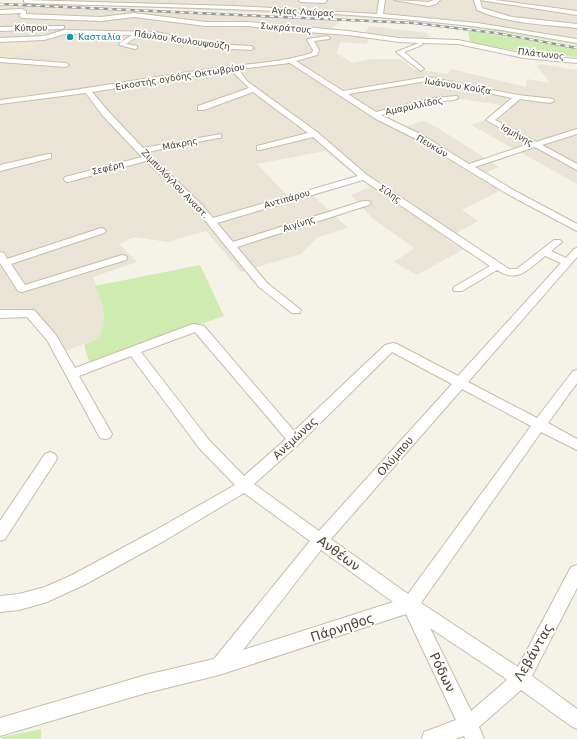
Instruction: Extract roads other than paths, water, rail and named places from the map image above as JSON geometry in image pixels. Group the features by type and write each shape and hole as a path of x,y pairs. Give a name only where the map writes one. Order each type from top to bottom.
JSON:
{"street":[{"path":"0,9 24,4 26,0"},
{"name":"Αγίας Λαύρας","path":"26,0 380,16 443,21 520,31 577,41"},
{"path":"301,0 323,1 338,13"},
{"path":"380,16 382,0"},
{"path":"397,0 429,4 434,3 437,0"},
{"path":"478,0 478,9 485,12 529,20 577,26"},
{"path":"483,0 577,13"},
{"path":"520,31 543,0"},
{"name":"Σωκράτους","path":"0,12 24,12 22,16 101,19 134,15 206,24 248,24 279,28 348,33 399,40 458,42 524,56 577,61"},
{"path":"9,40 22,16"},
{"name":"Κύπρου","path":"0,29 15,28 63,30"},
{"path":"0,40 53,36 62,34 63,30"},
{"name":"Πάυλου Κουλουψούζη","path":"63,30 156,34 238,51 251,48"},
{"path":"135,47 122,44 138,33"},
{"name":"Εικοστής ογδόης Οκτωβρίου","path":"0,102 88,91 202,72 232,65 290,60 315,54 316,50 310,40 312,39 319,38 338,40"},
{"path":"421,69 399,52 418,46 423,42"},
{"name":"Πλάτωνος","path":"504,51 577,58"},
{"path":"0,60 66,65"},
{"name":"Πευκών","path":"290,60 375,114 421,138 467,167 577,228"},
{"name":"Σίλης","path":"232,65 254,89 314,134 364,177 507,272 519,272 557,242"},
{"path":"0,67 35,70"},
{"name":"Ιωάννου Κούζα","path":"342,93 427,79 518,97 550,101"},
{"path":"201,108 254,89"},
{"name":"Ζιμπυλόγλου Αναστ.","path":"88,91 106,114 160,171 198,206 263,285 296,310"},
{"name":"Ισμήνης","path":"518,97 490,120 577,167"},
{"name":"Αμαρυλλίδος","path":"375,114 434,100 454,98"},
{"path":"467,167 577,131"},
{"path":"260,148 314,134"},
{"name":"Μάκρης","path":"142,151 218,136"},
{"path":"0,168 48,156"},
{"name":"Σεφέρη","path":"68,179 149,158"},
{"name":"Αντιπάρου","path":"211,222 364,177"},
{"name":"Αιγίνης","path":"231,246 366,202"},
{"path":"101,231 2,259 22,289 122,258"},
{"name":"Ολύμπου","path":"219,666 320,540 577,251"},
{"path":"544,252 567,262"},
{"path":"458,289 497,266"},
{"path":"0,314 30,313 52,338 105,434"},
{"path":"71,374 194,328 200,329 294,440"},
{"name":"Ανεμώνας","path":"0,604 19,602 47,594 78,580 197,515 244,485 294,440 389,348 394,347 577,445"},
{"name":"Ανθέων","path":"134,351 204,444 244,485 410,605 521,679 577,720"},
{"path":"410,605 577,374"},
{"path":"0,534 50,458"},
{"name":"Λεβάντας","path":"431,739 472,732 521,679 577,572"},
{"name":"Πάρνηθος","path":"0,727 146,684 219,666 410,605"},
{"name":"Ρόδων","path":"410,605 472,732"}],"railway":[{"path":"0,4 415,23 496,33 577,48"}],"place":[{"name":"Κασταλία","path":"70,37"}]}
